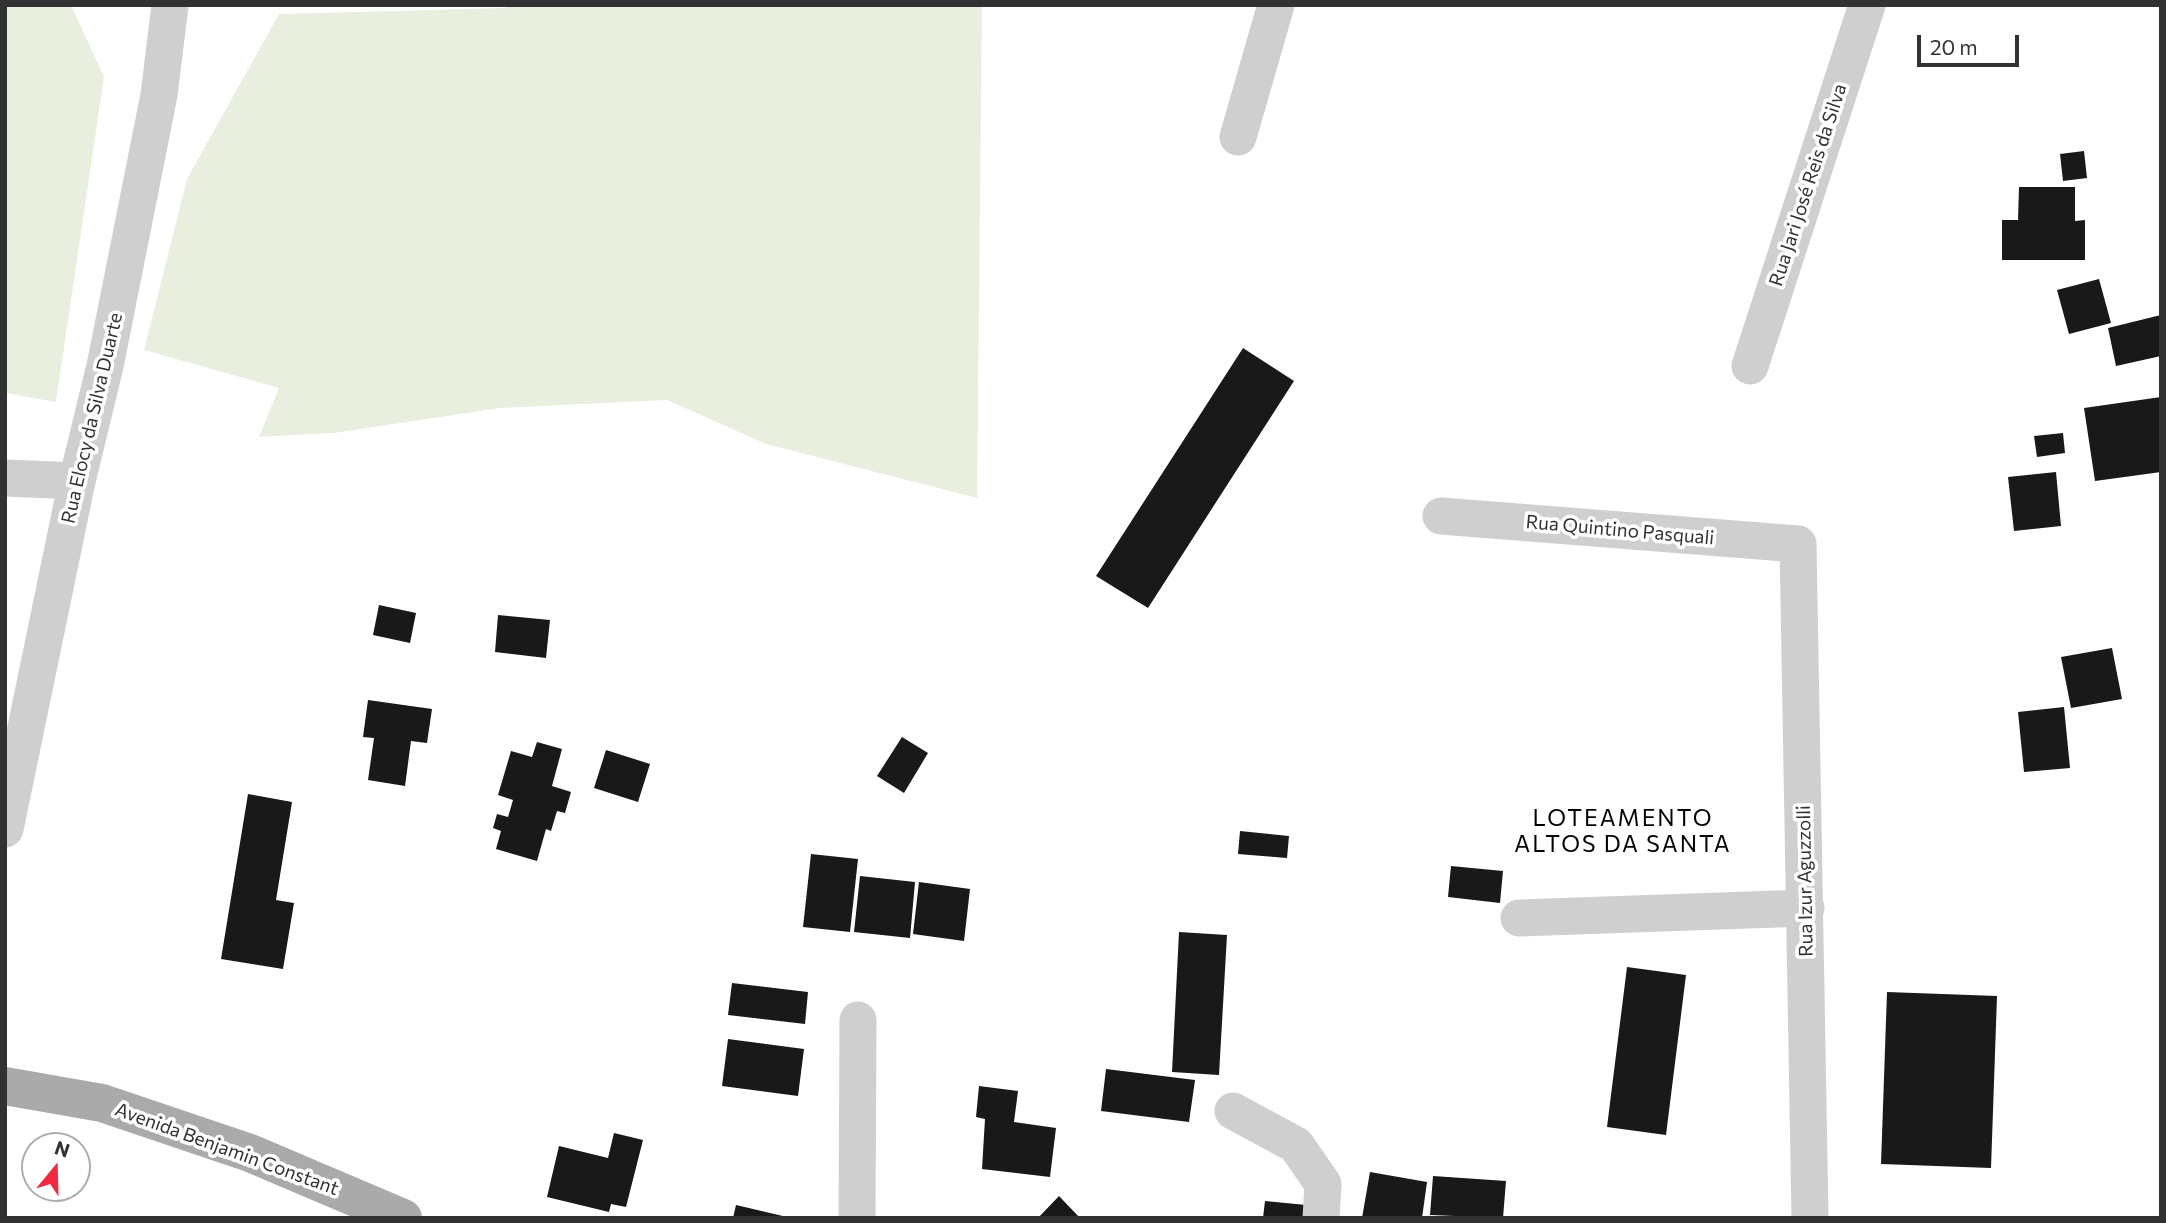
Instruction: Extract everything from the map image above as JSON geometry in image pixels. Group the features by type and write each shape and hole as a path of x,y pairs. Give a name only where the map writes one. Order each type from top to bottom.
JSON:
{"main road":[{"name":"Avenida Benjamin Constant","path":"5,1086 102,1103 250,1153 404,1218"}],"street":[{"name":"Rua Elocy da Silva Duarte","path":"5,829 77,481 105,366 159,95 170,5"},
{"path":"1238,137 1276,5"},
{"name":"Rua Jari José Reis da Silva","path":"1750,366 1867,5"},
{"path":"5,478 77,481"},
{"name":"Rua Quintino Pasquali","path":"1441,516 1798,544"},
{"name":"Rua Izur Aguzzolli","path":"1798,544 1810,1218"},
{"path":"1519,918 1806,908"},
{"path":"857,1218 858,1020"},
{"path":"1233,1111 1296,1145 1323,1184 1321,1218"}],"green space":[{"path":"5,5 71,5 104,77 56,402 5,393"},
{"path":"506,5 982,5 977,498 766,444 667,400 500,408 334,433 259,437 279,388 144,350 187,179 279,14 506,8"}],"building":[{"path":"2084,151 2087,178 2063,181 2060,154"},
{"path":"2019,187 2075,187 2075,221 2085,220 2085,260 2002,260 2002,220 2018,220"},
{"path":"2099,279 2111,323 2069,334 2057,290"},
{"path":"2161,315 2161,356 2116,366 2108,328"},
{"path":"1243,348 1294,381 1148,608 1096,576"},
{"path":"2161,397 2161,472 2095,481 2084,408"},
{"path":"2063,433 2065,453 2037,457 2034,436"},
{"path":"2056,472 2061,526 2014,531 2008,477"},
{"path":"379,605 416,613 410,643 373,635"},
{"path":"498,615 550,620 546,658 495,652"},
{"path":"2112,648 2122,699 2071,708 2061,657"},
{"path":"368,700 432,709 427,743 411,741 405,786 368,780 374,738 363,737"},
{"path":"2064,707 2070,768 2024,772 2018,712"},
{"path":"902,737 928,753 904,793 877,776"},
{"path":"537,742 562,749 552,786 571,792 565,813 557,811 551,831 546,829 537,861 496,849 501,831 493,828 497,814 508,817 513,800 498,795 511,751 532,757"},
{"path":"606,750 650,764 638,802 594,788"},
{"path":"248,794 292,802 276,900 294,903 283,969 221,959"},
{"path":"1240,831 1289,836 1287,858 1238,854"},
{"path":"811,854 858,859 850,932 803,927"},
{"path":"1451,866 1503,871 1500,903 1448,897"},
{"path":"860,876 915,882 910,938 854,932"},
{"path":"919,882 970,889 964,941 913,934"},
{"path":"1179,932 1227,935 1219,1075 1172,1072"},
{"path":"1627,967 1686,975 1666,1135 1607,1127"},
{"path":"732,983 808,992 805,1024 728,1015"},
{"path":"1887,992 1997,996 1991,1168 1881,1164"},
{"path":"728,1039 804,1049 798,1096 722,1086"},
{"path":"1106,1069 1195,1080 1189,1122 1101,1111"},
{"path":"979,1086 1018,1091 1014,1122 1056,1128 1050,1177 982,1169 985,1119 976,1117"},
{"path":"614,1133 643,1140 626,1207 611,1204 609,1212 547,1197 559,1146 608,1158"},
{"path":"1370,1172 1427,1182 1422,1218 1362,1218"},
{"path":"1433,1176 1506,1181 1503,1218 1430,1215"},
{"path":"1059,1196 1080,1218 1038,1218"},
{"path":"1265,1201 1306,1205 1304,1218 1263,1218"},
{"path":"736,1205 787,1217 787,1218 733,1218"}],"district":[{"name":"LOTEAMENTO ALTOS DA SANTA","path":"1623,831"}]}
